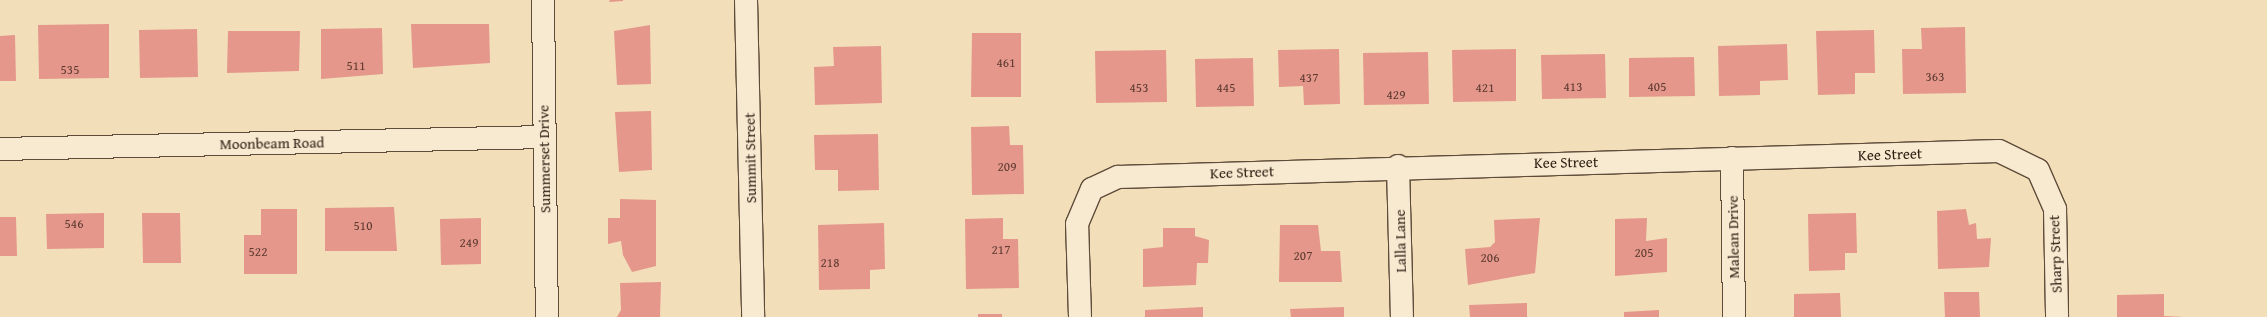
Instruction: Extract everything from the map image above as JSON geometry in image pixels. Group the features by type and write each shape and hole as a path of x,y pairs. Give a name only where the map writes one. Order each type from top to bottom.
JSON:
{"street":[{"name":"Summerset Drive","path":"543,0 547,317"},
{"name":"Summit Street","path":"746,0 753,317"},
{"name":"Moonbeam Road","path":"0,149 544,137"},
{"name":"Kee Street","path":"1080,317 1077,224 1092,189 1118,177 1398,166 1999,151 2038,170"},
{"name":"Malean Drive","path":"1732,158 1734,317"},
{"name":"Lalla Lane","path":"1398,166 1402,317"},
{"name":"Sharp Street","path":"2038,170 2055,209 2057,317"}],"building":[{"path":"610,0 623,0 623,1 609,2"},
{"path":"109,24 109,78 39,79 38,25"},
{"path":"411,24 489,24 490,63 413,68"},
{"path":"650,25 651,84 617,85 614,31"},
{"path":"1965,27 1966,93 1903,94 1902,49 1922,49 1921,28"},
{"path":"382,28 383,74 321,79 321,29"},
{"path":"197,29 198,77 140,78 139,30"},
{"path":"1874,30 1875,73 1855,73 1855,94 1818,95 1816,31"},
{"path":"228,31 300,31 299,71 227,73"},
{"path":"972,33 1021,33 1021,97 971,97"},
{"path":"15,35 16,81 0,81 0,36"},
{"path":"1787,44 1788,80 1760,81 1760,95 1719,96 1718,46"},
{"path":"881,46 882,103 815,105 814,67 834,66 833,47"},
{"path":"1339,49 1340,104 1304,105 1303,86 1279,87 1278,50"},
{"path":"1516,49 1516,101 1453,102 1452,50"},
{"path":"1166,50 1167,102 1096,103 1095,51"},
{"path":"1428,52 1429,104 1364,105 1363,53"},
{"path":"1605,54 1606,98 1542,99 1541,55"},
{"path":"1694,57 1695,96 1629,97 1629,58"},
{"path":"1253,58 1254,106 1196,107 1195,59"},
{"path":"651,111 652,170 619,172 615,112"},
{"path":"1009,126 1010,145 1023,145 1024,194 972,195 971,127"},
{"path":"878,134 879,190 838,191 838,170 815,170 814,135"},
{"path":"620,199 656,200 656,266 632,272 623,255 621,241 608,244 608,218 620,218"},
{"path":"394,207 397,251 325,251 325,208"},
{"path":"261,209 297,209 297,274 244,274 244,235 261,235"},
{"path":"1966,209 1969,225 1976,223 1977,239 1991,238 1989,267 1938,269 1937,211"},
{"path":"104,213 104,248 47,249 46,214"},
{"path":"142,213 180,213 181,263 143,263"},
{"path":"1856,213 1857,253 1845,253 1845,270 1809,271 1808,214"},
{"path":"0,217 16,217 17,256 0,256"},
{"path":"481,218 481,264 441,265 440,219"},
{"path":"1003,218 1003,239 1018,239 1019,288 966,289 965,219"},
{"path":"1540,218 1535,273 1468,285 1465,249 1490,247 1495,242 1494,220"},
{"path":"1647,218 1646,241 1667,238 1667,272 1615,276 1615,219"},
{"path":"884,223 885,269 870,270 870,289 819,290 818,225"},
{"path":"1280,225 1318,225 1321,251 1340,251 1342,282 1279,282"},
{"path":"1163,228 1195,228 1195,236 1209,240 1208,263 1197,263 1196,285 1143,287 1143,249 1163,247"},
{"path":"661,282 660,317 617,317 621,310 620,283"},
{"path":"1944,292 1979,292 1980,317 1945,317"},
{"path":"1840,293 1841,317 1794,317 1794,294"},
{"path":"2164,294 2164,316 2184,317 2117,317 2117,295"},
{"path":"1527,303 1527,317 1470,317 1469,305"},
{"path":"1203,307 1203,317 1145,317 1145,310"},
{"path":"1344,307 1344,317 1291,317 1290,309"},
{"path":"1659,310 1659,317 1624,317 1624,312"},
{"path":"978,314 1002,314 1002,317 978,317"}]}
